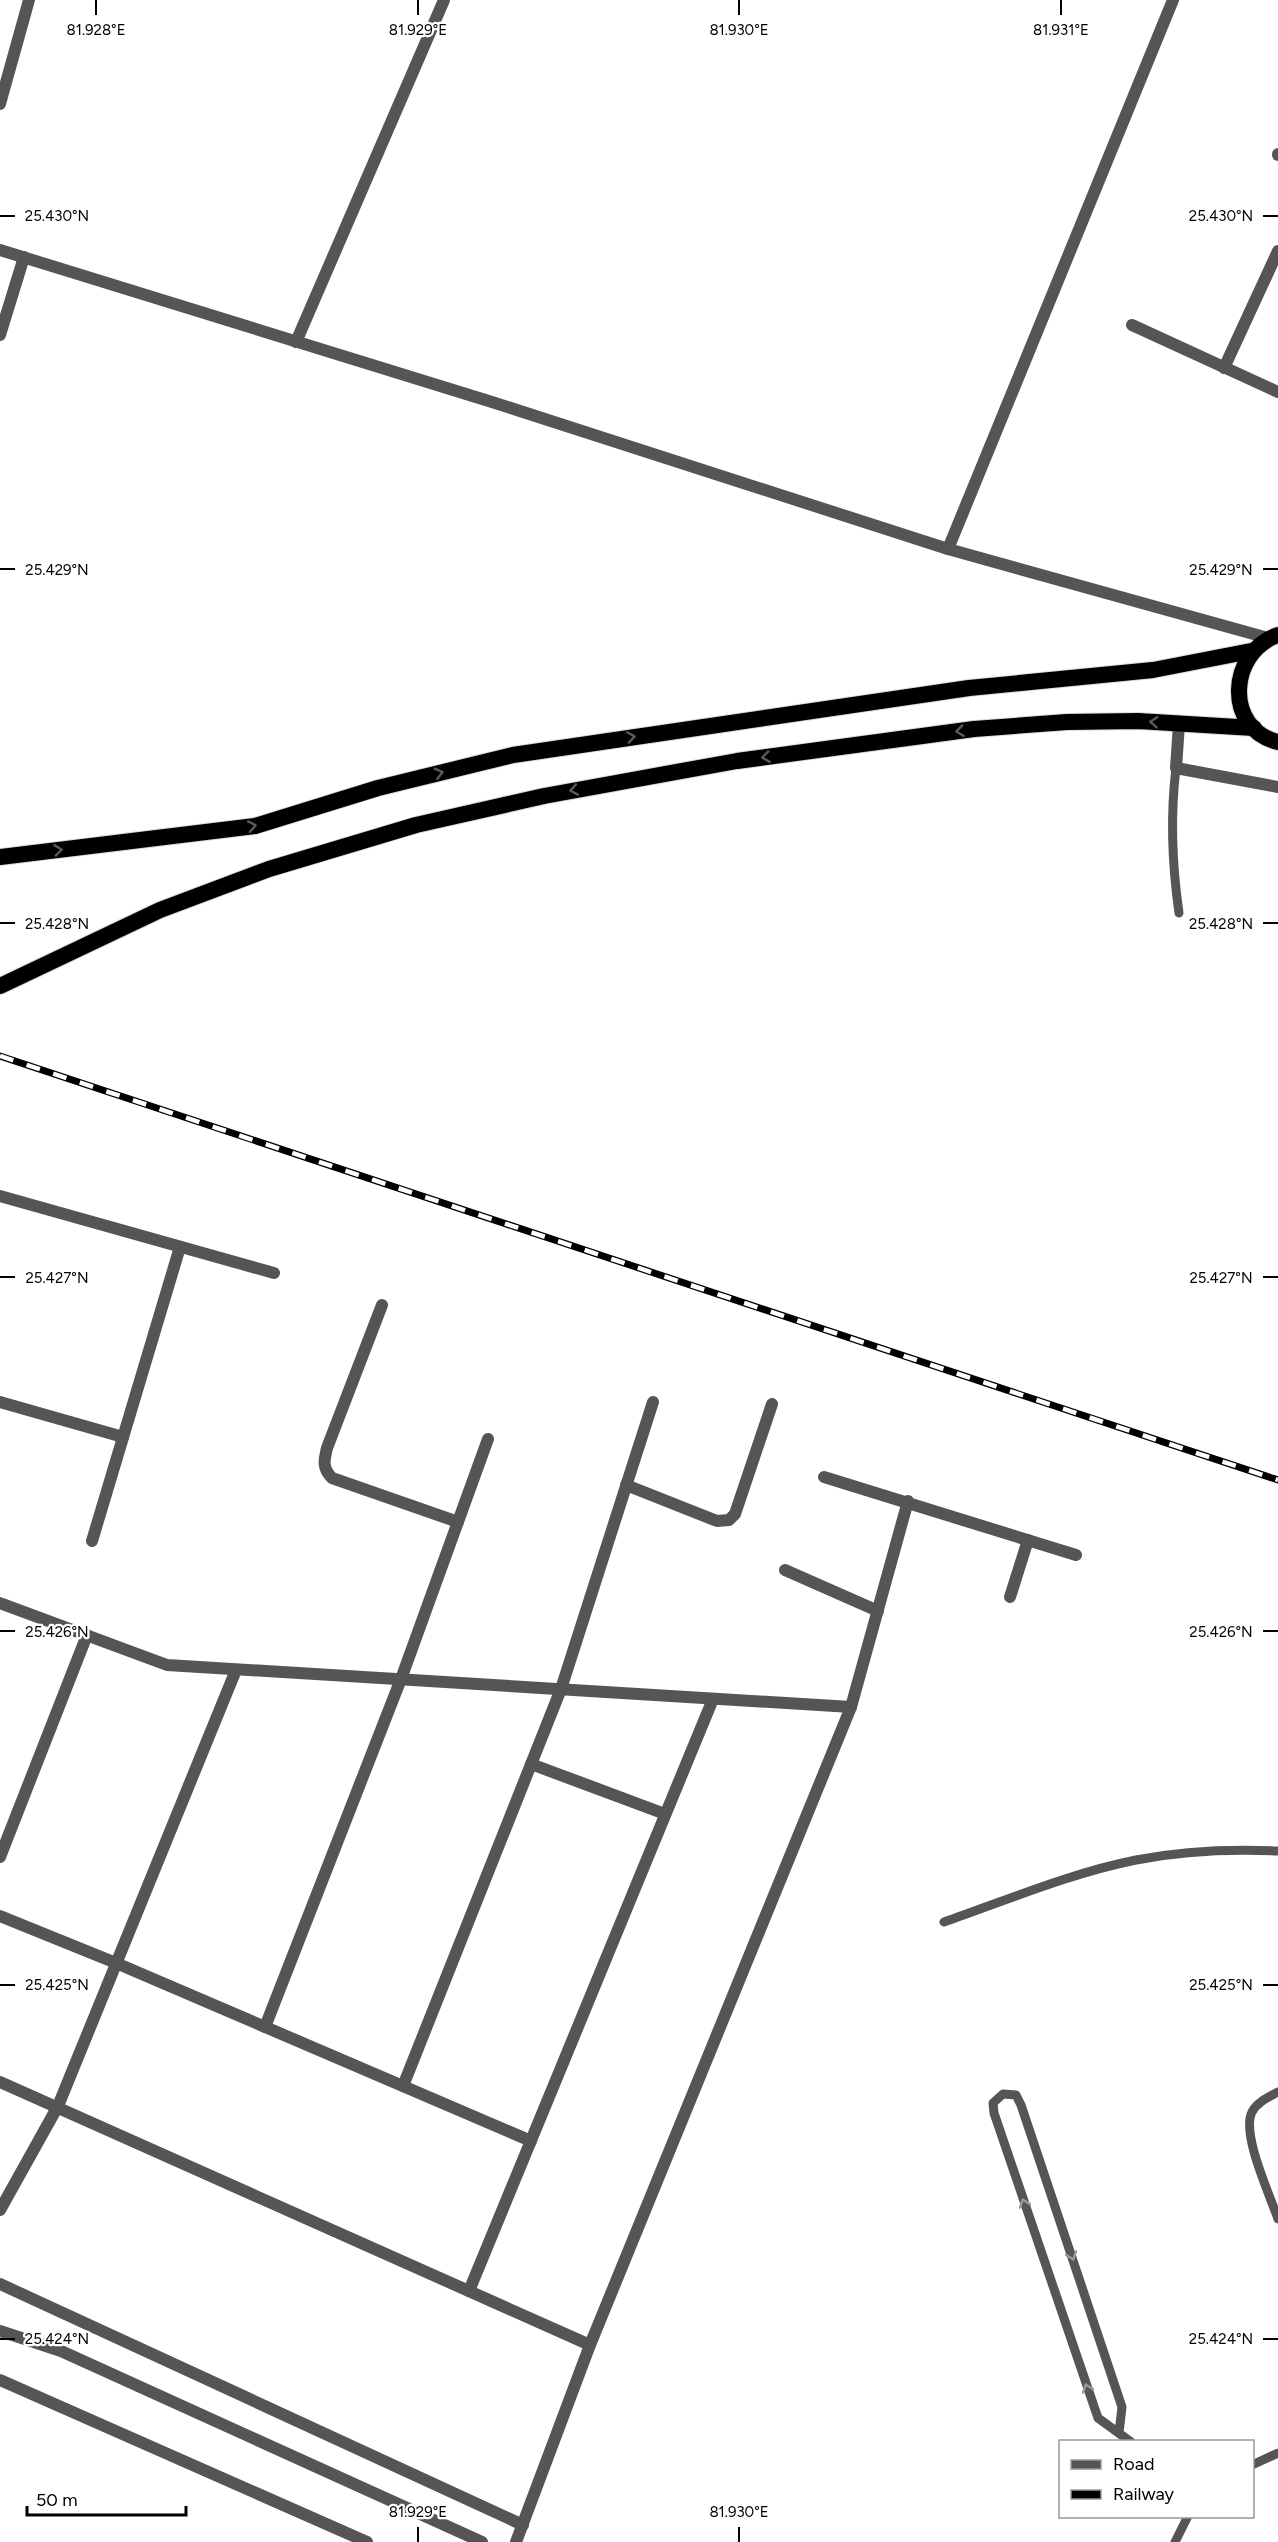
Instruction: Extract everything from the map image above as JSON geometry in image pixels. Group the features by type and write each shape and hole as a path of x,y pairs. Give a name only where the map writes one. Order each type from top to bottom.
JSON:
{"highway":[{"path":"0,857 255,826 378,788 513,755 969,688 1153,670 1251,651 1273,636"},
{"path":"1251,651 1241,670 1238,691 1243,711 1254,728 1278,742"},
{"path":"0,986 160,910 269,868 416,825 544,796 737,761 974,729 1067,722 1254,728"}],"street":[{"path":"0,104 29,0"},
{"path":"296,342 444,0"},
{"path":"948,549 1173,0"},
{"path":"0,250 948,549 1273,636"},
{"path":"1224,368 1278,251"},
{"path":"0,335 24,257"},
{"path":"1132,325 1278,392"},
{"path":"1179,724 1176,768 1278,787"},
{"path":"0,1196 274,1273"},
{"path":"92,1541 180,1247"},
{"path":"382,1305 327,1448 324,1466 326,1472 332,1478 458,1522"},
{"path":"0,1402 123,1437"},
{"path":"403,2086 561,1689 653,1402"},
{"path":"626,1485 717,1521 729,1520 735,1514 772,1404"},
{"path":"266,2027 401,1679 488,1439"},
{"path":"824,1477 908,1501 1076,1555"},
{"path":"516,2542 590,2345 851,1707 908,1501"},
{"path":"1010,1597 1028,1540"},
{"path":"785,1570 878,1611"},
{"path":"0,1603 167,1665 851,1707"},
{"path":"0,1857 87,1635"},
{"path":"0,2211 58,2106 236,1670"},
{"path":"469,2291 713,1699"},
{"path":"531,1764 665,1814"},
{"path":"0,1916 116,1963 531,2141"},
{"path":"0,2082 590,2345"},
{"path":"0,2284 523,2525"},
{"path":"0,2331 61,2351 474,2540"},
{"path":"0,2380 367,2542"}],"lane":[{"path":"1176,768 1171,810 1173,866 1179,913"},
{"path":"944,1922 1096,1870 1137,1860 1240,1850 1278,1851"},
{"path":"1278,2092 1261,2102 1252,2112 1249,2126 1252,2143 1278,2219"},
{"path":"1119,2433 1122,2407 1022,2105 1016,2095 1004,2094 993,2103 994,2113 1098,2418 1128,2440"},
{"path":"1254,2464 1278,2453"},
{"path":"1175,2542 1187,2518"}],"railway":[{"path":"0,1056 1278,1480"}]}
